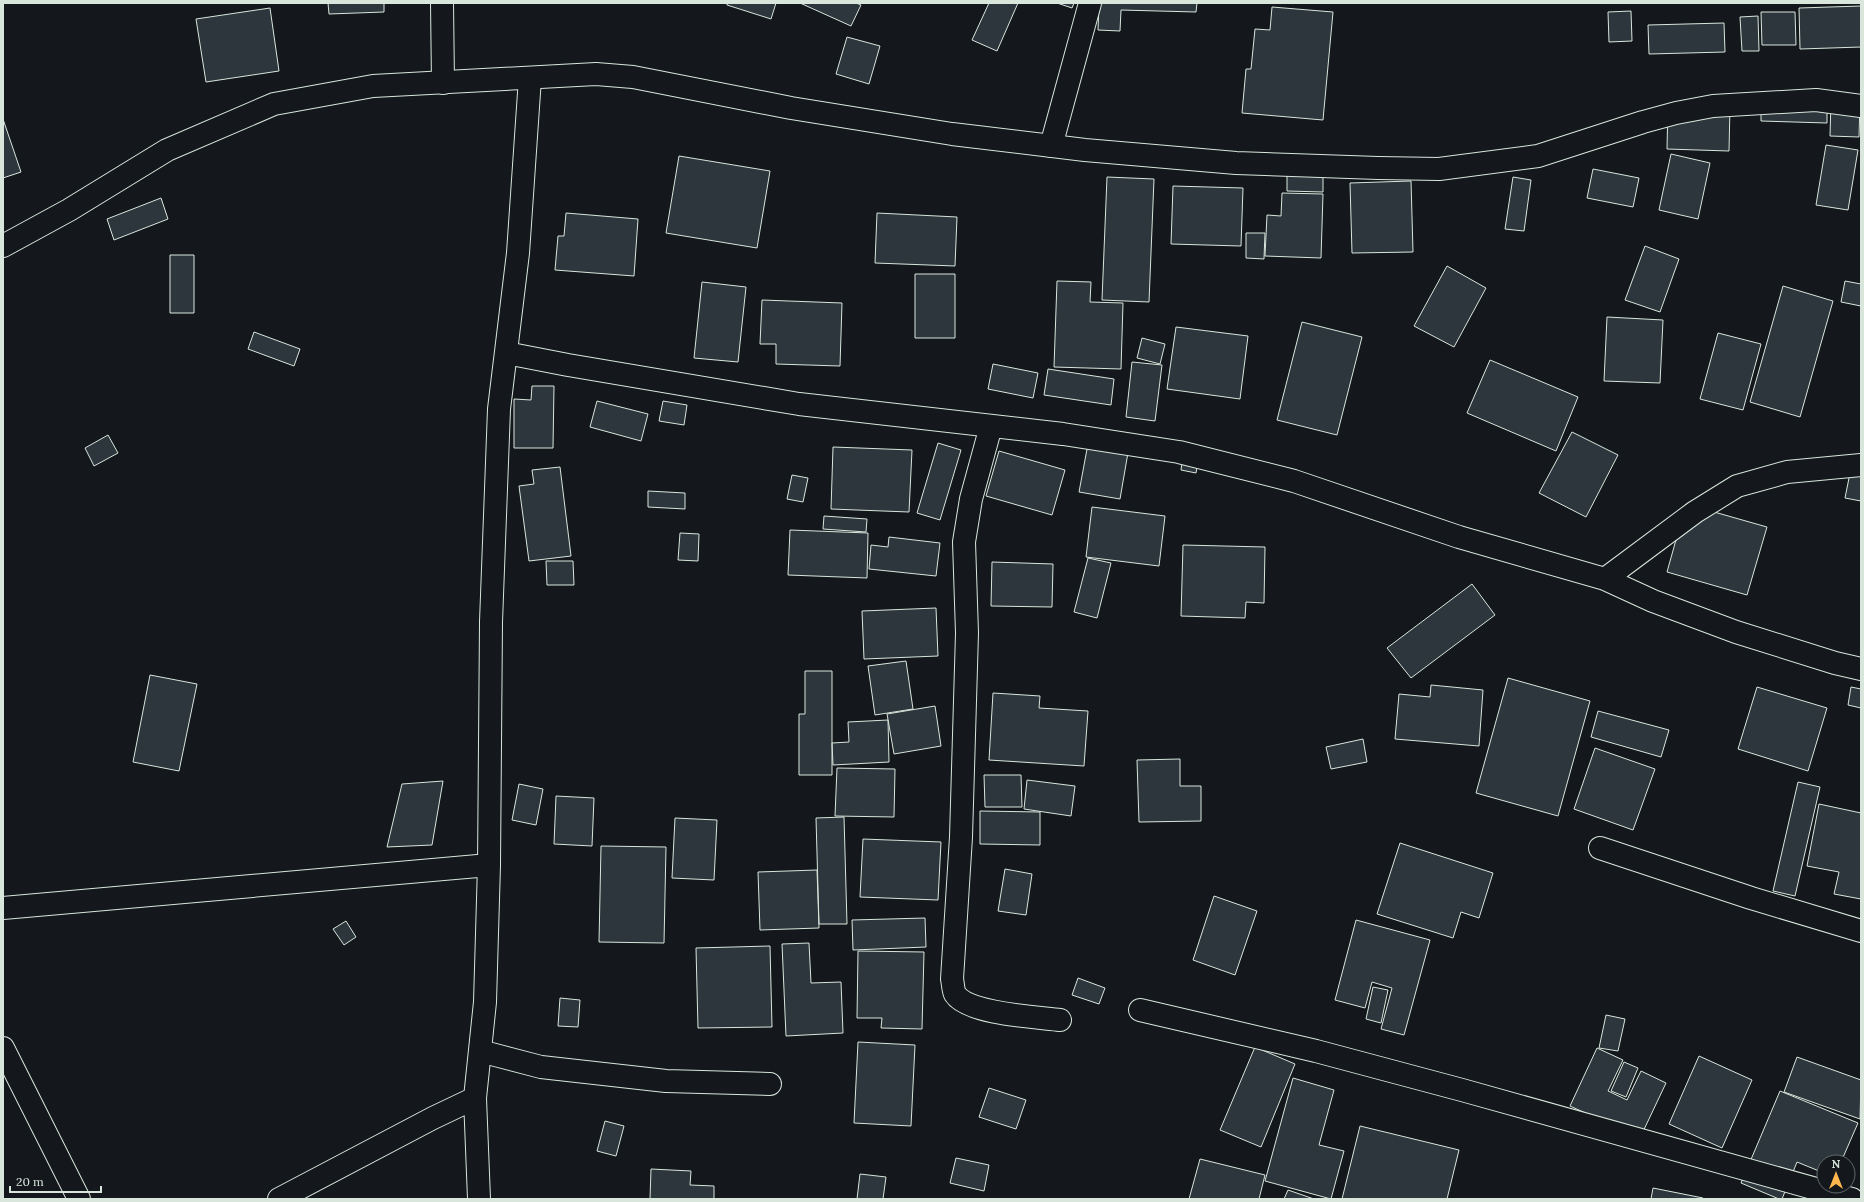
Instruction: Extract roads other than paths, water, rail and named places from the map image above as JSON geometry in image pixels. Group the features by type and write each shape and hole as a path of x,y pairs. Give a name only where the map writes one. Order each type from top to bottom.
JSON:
{"street":[{"path":"442,3 443,83"},
{"path":"1051,146 1090,3"},
{"path":"3,246 69,210 167,150 274,104 373,86 596,74 632,77 791,108 952,134 1051,146 1236,163 1439,169 1538,156 1643,122 1676,113 1713,106 1816,100 1861,106"},
{"path":"479,1199 475,1098 485,1002 489,864 491,622 494,515 499,409 518,253 530,78"},
{"path":"506,353 799,404 1063,434 1187,454 1294,482 1459,537 1605,579 1654,601 1736,632 1836,663 1861,669"},
{"path":"991,426 971,499 964,542 967,633 961,837 952,979 954,993 965,1002 980,1009 1060,1020"},
{"path":"1605,579 1695,512 1737,486 1787,472 1861,465"},
{"path":"1600,848 1751,898 1861,931"},
{"path":"3,908 489,864"},
{"path":"1140,1010 1316,1051 1853,1199 1861,1186"},
{"path":"3,1048 79,1199"},
{"path":"480,1051 541,1067 666,1080 770,1084"},
{"path":"279,1199 433,1118 475,1098"}]}
